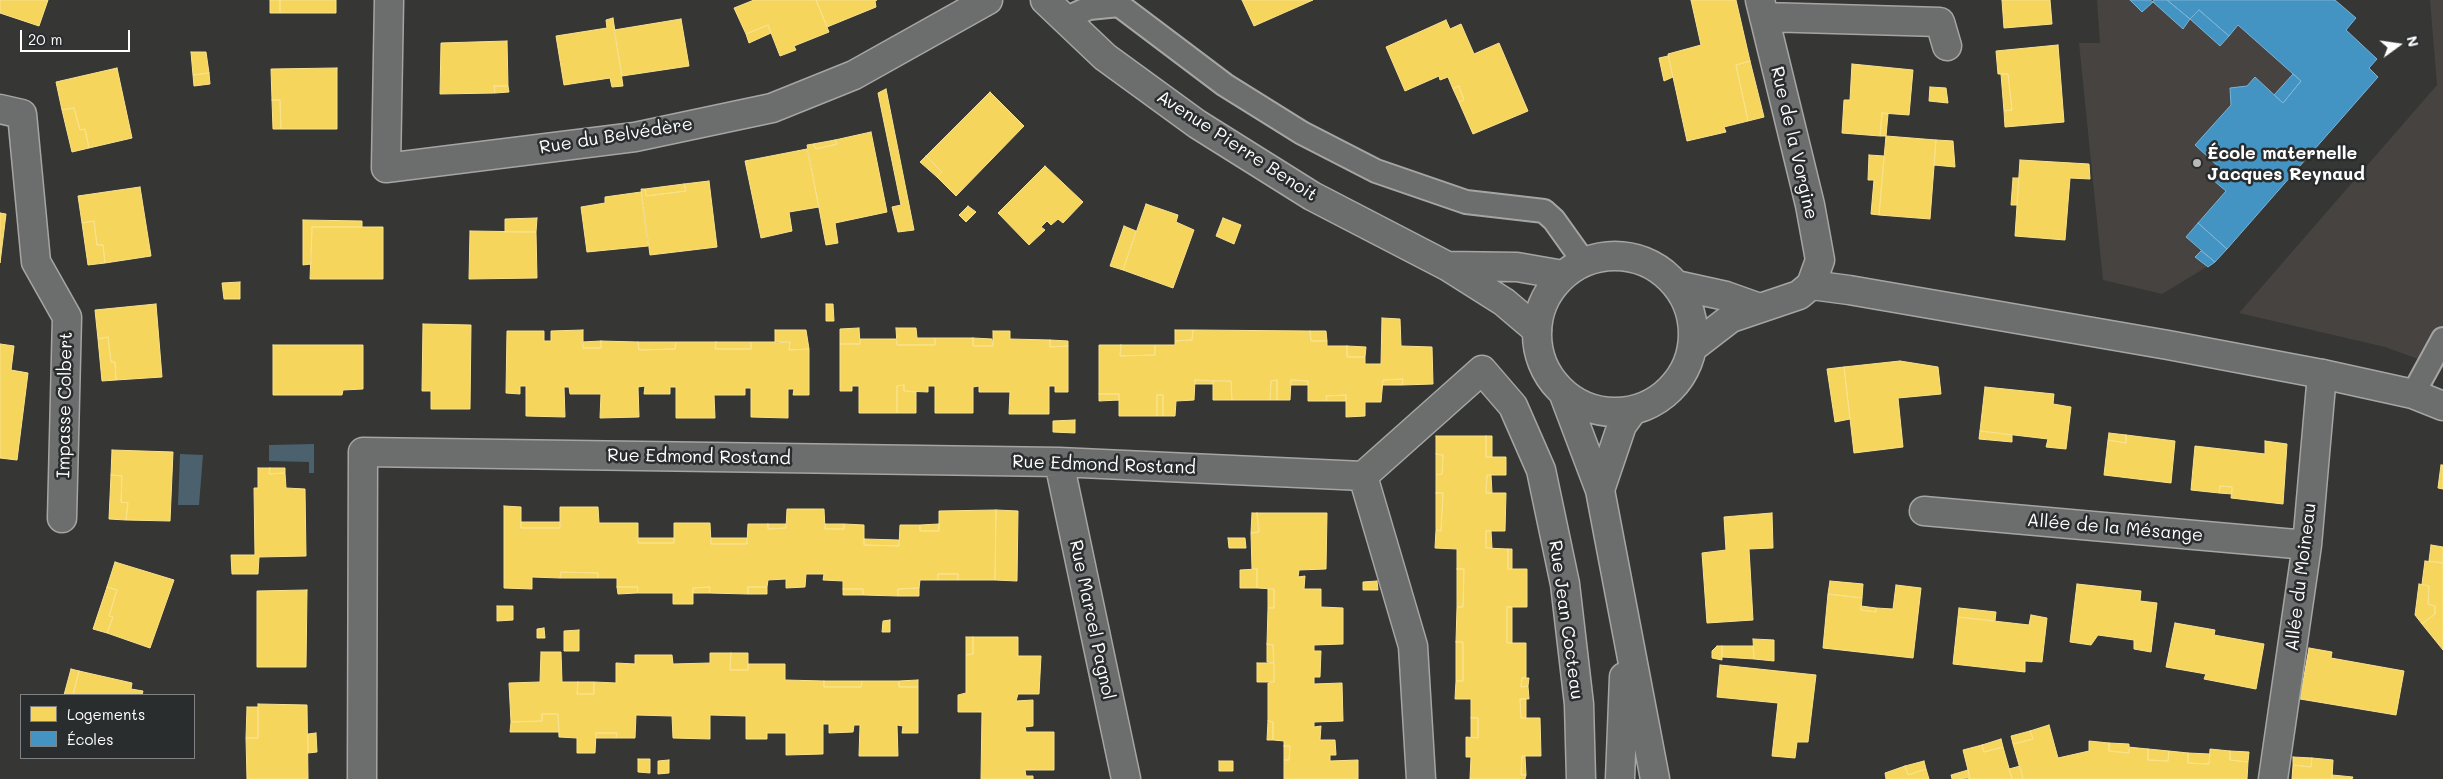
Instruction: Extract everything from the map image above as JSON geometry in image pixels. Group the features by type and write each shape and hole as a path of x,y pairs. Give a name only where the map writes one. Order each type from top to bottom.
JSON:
{"street":[{"name":"Rue du Belvédère","path":"389,0 386,168 635,137 772,108 854,75 988,0"},
{"name":"Avenue Pierre Benoit","path":"1045,0 1105,57 1205,129 1312,196 1447,266 1504,302 1537,330"},
{"path":"1762,8 1940,22 1947,46"},
{"name":"Rue de la Vorgine","path":"1762,8 1812,214 1820,260 1811,286"},
{"name":"Impasse Colbert","path":"0,109 22,114 36,262 67,317 62,518"},
{"path":"1609,256 1634,258 1657,268 1676,284 1689,311 1692,326 1692,348 1684,370 1671,388 1654,402 1632,410 1608,411 1584,405 1563,392 1548,374 1542,360 1537,330 1540,309 1550,290 1574,268 1609,256"},
{"name":"Avenue Pierre Benoit","path":"1447,266 1574,268"},
{"path":"1676,284 1726,296 1758,307"},
{"path":"1692,348 1731,318 1758,307 1799,295 1811,286 2109,333 2322,374 2413,394 2443,406"},
{"name":"Rue Jean Cocteau","path":"1363,476 1482,370 1513,406 1541,470 1565,584 1579,704 1580,779"},
{"name":"Allée du Moineau","path":"2273,779 2307,545 2322,374"},
{"path":"1563,392 1600,490 1655,779"},
{"path":"1600,490 1622,425 1632,410"},
{"name":"Rue Edmond Rostand","path":"362,779 362,452 1059,462 1363,476"},
{"name":"Rue Marcel Pagnol","path":"1059,462 1126,779"},
{"path":"1363,476 1413,646 1421,779"},
{"name":"Allée de la Mésange","path":"1924,511 2307,545"},
{"path":"1620,779 1626,628"}],"lane":[{"path":"1064,20 1089,8 1119,5 1225,85 1302,132 1376,171 1466,202 1544,211 1554,220 1574,268"},
{"path":"2413,394 2443,339"}],"shaded area":[{"name":"École maternelle Jacques Reynaud","path":"2097,0 2335,0 2356,18 2346,30 2377,59 2369,68 2378,77 2215,262 2162,294 2103,280 2079,43 2100,43"},
{"path":"2430,0 2443,0 2443,368 2385,347 2239,313 2437,85"}],"water":[{"path":"314,444 314,473 309,473 309,462 269,461 269,445"},
{"path":"180,454 203,455 199,505 178,505"}],"building: Logements":[{"path":"0,0 48,0 39,26 0,13"},
{"path":"270,0 280,0 280,13 270,13"},
{"path":"280,0 336,0 336,13 280,13"},
{"path":"754,0 816,0 829,32 794,46 796,50 780,56 768,25 746,34 734,8"},
{"path":"816,0 877,0 875,1 876,7 827,27"},
{"path":"1242,0 1313,0 1254,26"},
{"path":"1691,0 1736,0 1750,61 1736,65 1748,121 1724,127 1726,132 1687,141 1668,54 1701,45"},
{"path":"2002,0 2050,0 2052,24 2004,28"},
{"path":"613,18 623,86 612,87 610,78 564,85 556,36 607,28 606,20"},
{"path":"681,19 689,66 622,76 614,30"},
{"path":"1446,20 1450,29 1461,24 1474,54 1499,43 1528,111 1473,134 1459,102 1464,100 1459,86 1453,89 1448,77 1440,80 1439,76 1405,91 1386,47"},
{"path":"768,25 771,33 749,43 746,34"},
{"path":"507,41 508,86 494,86 495,93 440,94 441,43"},
{"path":"2058,45 2064,122 2005,127 2004,111 2012,110 2008,74 1998,74 1996,51"},
{"path":"191,52 206,52 209,73 193,75"},
{"path":"1668,56 1673,77 1664,81 1659,58"},
{"path":"1750,61 1764,117 1748,121 1736,65"},
{"path":"1852,64 1913,70 1909,115 1882,113 1880,136 1842,133 1844,100 1850,100"},
{"path":"117,68 132,138 89,148 85,129 80,130 74,108 62,110 56,82"},
{"path":"337,68 337,129 281,129 280,100 272,100 271,69"},
{"path":"209,73 210,84 194,86 193,75"},
{"path":"2001,74 2008,74 2012,110 2004,111"},
{"path":"494,86 508,86 509,92 495,93"},
{"path":"1459,86 1464,100 1459,102 1453,89"},
{"path":"1930,87 1946,88 1948,103 1929,101"},
{"path":"886,89 914,230 898,232 892,207 901,205 878,93"},
{"path":"990,92 1024,126 956,196 937,177 942,172 926,156"},
{"path":"272,100 280,100 281,129 273,129"},
{"path":"74,108 80,130 85,129 89,148 72,152 62,110"},
{"path":"1882,113 1888,114 1886,136 1880,136"},
{"path":"871,132 887,212 835,223 838,243 826,245 807,145 813,144 816,149 837,144 835,140"},
{"path":"1886,136 1936,140 1930,219 1879,215"},
{"path":"835,140 837,144 816,149 813,144"},
{"path":"1936,140 1953,141 1955,167 1934,165"},
{"path":"807,149 819,207 789,212 792,231 761,238 745,161"},
{"path":"1869,155 1884,156 1879,215 1871,214 1874,180 1868,180"},
{"path":"926,156 942,172 937,177 920,162"},
{"path":"2020,160 2089,164 2090,179 2070,178 2065,240 2015,236"},
{"path":"1045,166 1083,202 1063,223 1058,219 1051,225 1047,221 1041,227 1045,230 1029,245 998,213"},
{"path":"2013,178 2019,178 2017,205 2011,205"},
{"path":"709,181 717,247 650,255 641,189 645,189 646,196 686,191 684,184"},
{"path":"684,184 686,191 646,196 645,189"},
{"path":"140,187 151,256 105,263 103,245 97,245 94,221 82,223 78,196"},
{"path":"641,192 648,246 587,252 581,207 605,203 605,197"},
{"path":"1146,204 1178,215 1176,222 1194,230 1173,288 1123,270"},
{"path":"968,206 976,212 966,222 959,215"},
{"path":"0,213 6,214 0,263"},
{"path":"537,218 536,232 505,232 505,219"},
{"path":"1223,218 1241,225 1234,244 1216,236"},
{"path":"303,220 362,221 362,227 312,227 311,264 303,265"},
{"path":"94,221 97,245 103,245 105,263 88,265 82,223"},
{"path":"1124,226 1136,231 1123,270 1110,266"},
{"path":"312,227 383,227 383,279 310,279"},
{"path":"470,231 536,232 537,278 469,279"},
{"path":"240,282 240,299 224,299 222,283"},
{"path":"156,304 162,377 116,380 115,362 111,362 108,337 98,339 95,310"},
{"path":"826,304 833,304 834,321 826,321"},
{"path":"1382,318 1400,319 1401,346 1432,347 1433,384 1402,385 1403,379 1383,380 1381,402 1365,402 1365,416 1346,417 1346,395 1326,396 1327,401 1308,401 1308,381 1291,380 1290,400 1277,400 1277,380 1271,381 1270,400 1232,400 1231,381 1195,380 1194,400 1176,401 1175,416 1163,416 1163,395 1157,395 1157,416 1119,416 1119,394 1099,394 1099,345 1121,345 1120,356 1155,355 1155,345 1175,345 1175,341 1192,340 1193,330 1310,331 1311,341 1327,341 1327,346 1347,346 1347,357 1365,357 1365,364 1381,364"},
{"path":"423,324 471,325 470,409 431,409 431,391 422,391"},
{"path":"859,328 860,344 840,344 840,329"},
{"path":"896,328 916,328 917,338 935,338 935,345 897,345"},
{"path":"583,330 583,348 601,348 601,341 638,342 639,350 675,349 676,342 716,342 715,349 751,349 751,342 790,342 789,350 809,349 809,395 793,395 794,389 788,389 788,418 751,417 751,388 745,388 745,395 714,395 715,418 676,418 676,387 670,387 670,394 644,394 645,386 638,387 639,417 600,418 601,394 570,394 569,387 564,387 565,417 526,416 526,386 520,386 520,394 506,393 507,331 544,331 544,341 551,341 551,331"},
{"path":"775,330 806,330 809,349 789,350 790,342 775,343"},
{"path":"1175,330 1193,330 1192,340 1175,341"},
{"path":"993,331 1010,331 1010,339 1050,340 1050,347 1068,346 1068,392 1055,392 1055,386 1049,386 1049,414 1009,414 1010,392 979,392 979,386 973,387 973,413 935,413 935,386 928,386 928,392 904,391 904,385 897,386 897,413 859,413 859,386 852,386 852,391 840,391 840,344 860,344 860,339 896,339 897,345 935,345 935,338 973,338 973,346 993,346"},
{"path":"1310,331 1326,331 1327,341 1311,341"},
{"path":"108,337 111,362 115,362 116,380 102,381 98,339"},
{"path":"973,338 992,339 993,346 973,346"},
{"path":"1050,340 1068,341 1068,346 1050,347"},
{"path":"601,341 601,348 583,348 582,342"},
{"path":"638,342 676,342 675,349 639,350"},
{"path":"716,342 751,342 751,349 715,349"},
{"path":"0,344 14,346 11,370 28,373 17,460 0,458"},
{"path":"273,345 363,345 363,389 343,390 342,395 273,395"},
{"path":"1121,345 1155,345 1155,355 1120,356"},
{"path":"1347,346 1366,347 1365,357 1347,357"},
{"path":"1900,361 1938,367 1941,394 1898,398 1903,447 1854,453 1844,367"},
{"path":"1844,367 1850,419 1835,422 1827,369"},
{"path":"1403,379 1402,385 1382,385 1383,380"},
{"path":"1195,380 1213,381 1213,384 1195,384"},
{"path":"1277,380 1277,400 1270,400 1271,381"},
{"path":"1291,380 1308,381 1308,385 1290,385"},
{"path":"1213,381 1231,381 1232,400 1213,400"},
{"path":"904,385 904,391 916,392 916,413 897,413 897,386"},
{"path":"1985,387 2054,394 2053,404 2071,407 2066,449 2046,447 2048,439 1980,431"},
{"path":"1099,394 1119,394 1119,400 1099,401"},
{"path":"1157,395 1163,395 1163,416 1157,416"},
{"path":"1346,395 1346,401 1327,401 1326,396"},
{"path":"1075,420 1075,433 1053,432 1053,421"},
{"path":"1980,431 2012,435 2012,442 1979,439"},
{"path":"2109,433 2126,435 2126,443 2108,440"},
{"path":"2126,435 2175,441 2171,483 2104,475 2108,440 2126,443"},
{"path":"1436,436 1486,436 1486,457 1506,457 1506,475 1487,475 1486,493 1506,493 1505,531 1486,531 1486,548 1508,549 1508,569 1527,569 1527,607 1507,607 1507,643 1526,643 1526,678 1522,678 1521,687 1528,686 1529,699 1520,699 1521,718 1540,718 1541,756 1522,756 1521,775 1526,775 1525,779 1470,779 1471,757 1466,757 1466,737 1478,738 1478,718 1471,718 1471,699 1455,699 1456,681 1463,681 1463,642 1456,642 1457,607 1463,607 1464,569 1457,569 1457,549 1435,548 1436,530 1441,531 1443,493 1436,493 1436,475 1442,474 1443,455 1436,454"},
{"path":"1486,436 1492,436 1492,457 1486,457"},
{"path":"2265,441 2287,444 2283,504 2231,498 2232,487 2220,486 2219,493 2191,490 2195,446 2265,454"},
{"path":"112,450 173,452 170,521 126,520 128,503 121,502 122,476 111,475"},
{"path":"1436,454 1443,455 1442,474 1436,475"},
{"path":"2441,465 2443,465 2443,489 2438,488"},
{"path":"258,468 270,468 269,474 285,473 286,488 305,489 306,556 259,557 258,574 232,574 231,555 255,555 254,488 258,488"},
{"path":"270,468 285,468 285,473 269,474"},
{"path":"111,475 122,476 121,502 128,503 126,520 109,519"},
{"path":"1487,475 1491,475 1492,493 1486,493"},
{"path":"2220,486 2232,487 2232,494 2219,493"},
{"path":"1436,493 1443,493 1441,531 1436,530"},
{"path":"504,506 521,507 521,528 560,528 560,507 598,507 599,523 638,523 638,543 674,543 674,523 710,523 711,544 747,544 748,524 768,524 768,529 786,528 787,509 824,509 825,529 844,529 844,524 864,525 864,545 899,546 900,525 920,525 920,531 939,531 939,511 996,510 995,580 958,580 958,574 938,574 938,580 920,580 919,588 898,589 898,596 863,595 863,589 843,589 843,581 823,580 824,574 806,574 805,587 786,588 786,579 768,580 767,587 748,587 748,594 709,593 710,587 693,588 693,604 673,604 673,593 637,593 638,587 617,587 617,578 598,578 598,573 561,572 560,578 532,577 532,589 504,588"},
{"path":"996,510 1018,511 1017,581 995,580"},
{"path":"1252,513 1257,513 1259,532 1251,533"},
{"path":"1257,513 1327,513 1326,569 1299,570 1298,577 1305,576 1304,589 1321,589 1321,607 1343,608 1343,644 1314,645 1314,651 1321,651 1320,677 1314,677 1314,684 1342,683 1343,721 1314,722 1314,727 1321,726 1320,740 1335,740 1336,755 1330,755 1330,761 1358,760 1358,779 1284,779 1284,760 1289,760 1290,746 1284,746 1284,741 1273,740 1273,722 1268,721 1268,683 1274,682 1273,645 1267,644 1268,608 1274,608 1274,589 1257,588 1257,569 1252,569 1251,533 1259,532"},
{"path":"1772,513 1773,548 1749,549 1753,620 1707,623 1702,553 1726,550 1724,517"},
{"path":"521,522 561,522 560,528 521,528"},
{"path":"768,524 786,524 786,528 768,529"},
{"path":"825,524 844,524 844,529 825,529"},
{"path":"939,524 939,531 920,531 920,525"},
{"path":"1486,531 1491,531 1492,548 1486,548"},
{"path":"637,538 674,538 674,543 638,543"},
{"path":"711,538 747,538 747,544 711,544"},
{"path":"1228,538 1245,538 1246,548 1229,548"},
{"path":"864,539 899,540 899,546 864,545"},
{"path":"2431,545 2443,547 2443,563 2429,561"},
{"path":"1508,549 1512,549 1512,569 1508,569"},
{"path":"2425,561 2443,563 2443,650 2422,624 2435,614 2435,606 2428,604 2429,586 2422,584"},
{"path":"115,562 174,580 150,648 107,633 113,617 109,616 117,590 107,587"},
{"path":"1257,569 1257,588 1240,588 1240,570"},
{"path":"1457,569 1464,569 1463,607 1457,607"},
{"path":"561,572 598,573 598,578 560,578"},
{"path":"938,574 958,574 958,580 938,580"},
{"path":"1377,581 1378,590 1363,590 1363,582"},
{"path":"1830,581 1863,584 1862,598 1828,594"},
{"path":"2077,584 2141,591 2140,601 2157,603 2151,652 2134,649 2134,640 2098,635 2091,645 2070,642"},
{"path":"2419,584 2429,586 2428,604 2435,606 2435,614 2422,624 2415,615"},
{"path":"1896,585 1921,588 1913,658 1823,648 1828,594 1862,598 1861,610 1876,612 1876,608 1893,609"},
{"path":"107,587 117,590 109,616 113,617 107,633 93,629"},
{"path":"617,587 638,587 637,593 618,594"},
{"path":"710,587 709,593 693,593 693,588"},
{"path":"748,587 767,587 767,594 748,594"},
{"path":"919,588 919,596 898,596 898,589"},
{"path":"843,589 863,589 863,595 843,595"},
{"path":"1268,589 1274,589 1274,608 1268,608"},
{"path":"307,590 306,667 257,667 257,591"},
{"path":"497,606 513,606 513,620 497,621"},
{"path":"1861,606 1876,608 1876,612 1861,610"},
{"path":"1507,607 1512,607 1512,643 1507,643"},
{"path":"1959,608 1996,612 1995,621 1958,617"},
{"path":"2031,615 2047,618 2042,662 2025,661 2025,672 1953,664 1958,617 2029,625"},
{"path":"890,620 890,632 882,632 883,621"},
{"path":"2175,623 2215,630 2214,635 2264,644 2256,689 2204,679 2206,674 2166,667"},
{"path":"544,628 545,638 537,638 537,629"},
{"path":"579,630 579,651 564,651 564,631"},
{"path":"966,637 973,637 973,654 966,655"},
{"path":"973,637 1018,637 1018,656 1041,656 1039,694 1018,694 1016,701 1033,700 1033,726 1025,727 1026,732 1054,732 1054,770 1025,770 1026,776 1033,776 1033,779 981,779 982,712 958,712 958,695 966,693 966,655 973,654"},
{"path":"1753,639 1774,640 1774,661 1754,659"},
{"path":"1456,642 1463,642 1463,681 1456,681"},
{"path":"1267,644 1273,645 1274,663 1267,662"},
{"path":"1717,646 1722,646 1722,660 1712,658 1712,651"},
{"path":"1722,646 1753,646 1754,659 1722,657"},
{"path":"2309,648 2332,652 2331,658 2404,671 2396,715 2300,699"},
{"path":"541,652 561,652 562,682 578,682 577,694 594,694 594,682 616,683 616,663 635,664 635,655 672,655 673,664 710,663 710,653 731,653 730,670 748,670 748,664 785,664 785,680 824,681 824,687 861,687 862,681 899,681 899,687 918,687 918,733 902,733 903,726 897,725 898,756 859,756 860,725 854,725 853,732 829,733 829,724 823,724 823,754 786,755 786,733 767,733 767,739 746,739 746,716 710,715 710,739 673,738 672,716 636,715 635,738 616,738 617,733 596,733 595,753 577,753 577,738 559,737 558,714 542,714 542,721 511,722 509,683 540,682"},
{"path":"731,653 748,653 748,670 730,670"},
{"path":"1257,663 1274,663 1274,682 1257,682"},
{"path":"1720,665 1816,675 1808,742 1797,742 1795,758 1772,756 1778,703 1717,697"},
{"path":"71,669 79,671 73,694 64,694"},
{"path":"79,671 132,683 131,689 143,691 142,694 73,694"},
{"path":"1522,678 1529,678 1528,686 1521,687"},
{"path":"918,680 918,687 899,687 899,681"},
{"path":"824,681 862,681 861,687 824,687"},
{"path":"578,682 594,682 594,694 577,694"},
{"path":"1520,699 1526,699 1526,718 1521,718"},
{"path":"258,704 307,705 308,779 247,779 246,738 258,738"},
{"path":"247,707 258,707 258,738 246,738"},
{"path":"542,714 558,714 559,732 510,732 511,722 542,721"},
{"path":"1471,718 1478,718 1478,738 1471,737"},
{"path":"1268,721 1273,722 1273,740 1267,740"},
{"path":"2049,725 2058,758 2089,751 2089,741 2109,743 2109,751 2129,753 2128,747 2148,749 2148,760 2168,761 2169,751 2188,753 2188,763 2209,764 2210,749 2230,751 2230,760 2248,762 2247,779 2023,779 2013,744 2033,739 2030,731"},
{"path":"2030,731 2033,739 2013,744 2011,736"},
{"path":"316,733 317,752 308,753 308,734"},
{"path":"596,733 617,733 616,738 596,738"},
{"path":"2001,739 2003,747 1984,752 1982,745"},
{"path":"2109,743 2129,744 2129,753 2109,751"},
{"path":"1982,745 1984,752 2003,747 2012,779 1968,779 1970,778 1963,750"},
{"path":"1284,746 1290,746 1289,760 1284,760"},
{"path":"2148,749 2169,751 2168,761 2148,760"},
{"path":"2230,751 2249,752 2248,762 2230,760"},
{"path":"2188,753 2210,754 2209,764 2188,763"},
{"path":"1522,756 1525,756 1526,775 1521,775"},
{"path":"2293,757 2312,758 2311,767 2293,765"},
{"path":"2312,758 2333,760 2332,779 2292,779 2293,765 2311,767"},
{"path":"638,759 650,759 650,773 638,772"},
{"path":"669,760 669,773 658,774 658,761"},
{"path":"1219,761 1233,761 1233,771 1219,771"},
{"path":"1924,761 1926,769 1908,775 1905,766"},
{"path":"1905,766 1908,775 1926,769 1929,779 1886,779 1885,773"},
{"path":"2020,766 2023,779 2012,779 2009,769"},
{"path":"1968,770 1970,778 1952,779 1951,775"},
{"path":"2332,775 2353,777 2352,779 2332,779"}],"building: Écoles":[{"path":"2130,0 2150,0 2153,2 2142,12"},
{"path":"2154,0 2167,0 2190,19 2183,29 2153,2"},
{"path":"2167,0 2335,0 2356,18 2346,30 2377,59 2369,68 2378,77 2227,249 2198,223 2226,191 2213,180 2222,170 2195,145 2231,105 2230,88 2247,86 2255,77 2283,103 2301,81 2238,25 2229,36 2199,10 2190,19"},
{"path":"2199,10 2229,36 2220,46 2190,19"},
{"path":"2293,74 2301,81 2283,103 2274,95"},
{"path":"2198,223 2227,249 2215,262 2186,237"},
{"path":"2201,251 2215,262 2208,267 2195,257"}],"place":[{"name":"École maternelle Jacques Reynaud","path":"2197,163"}]}
